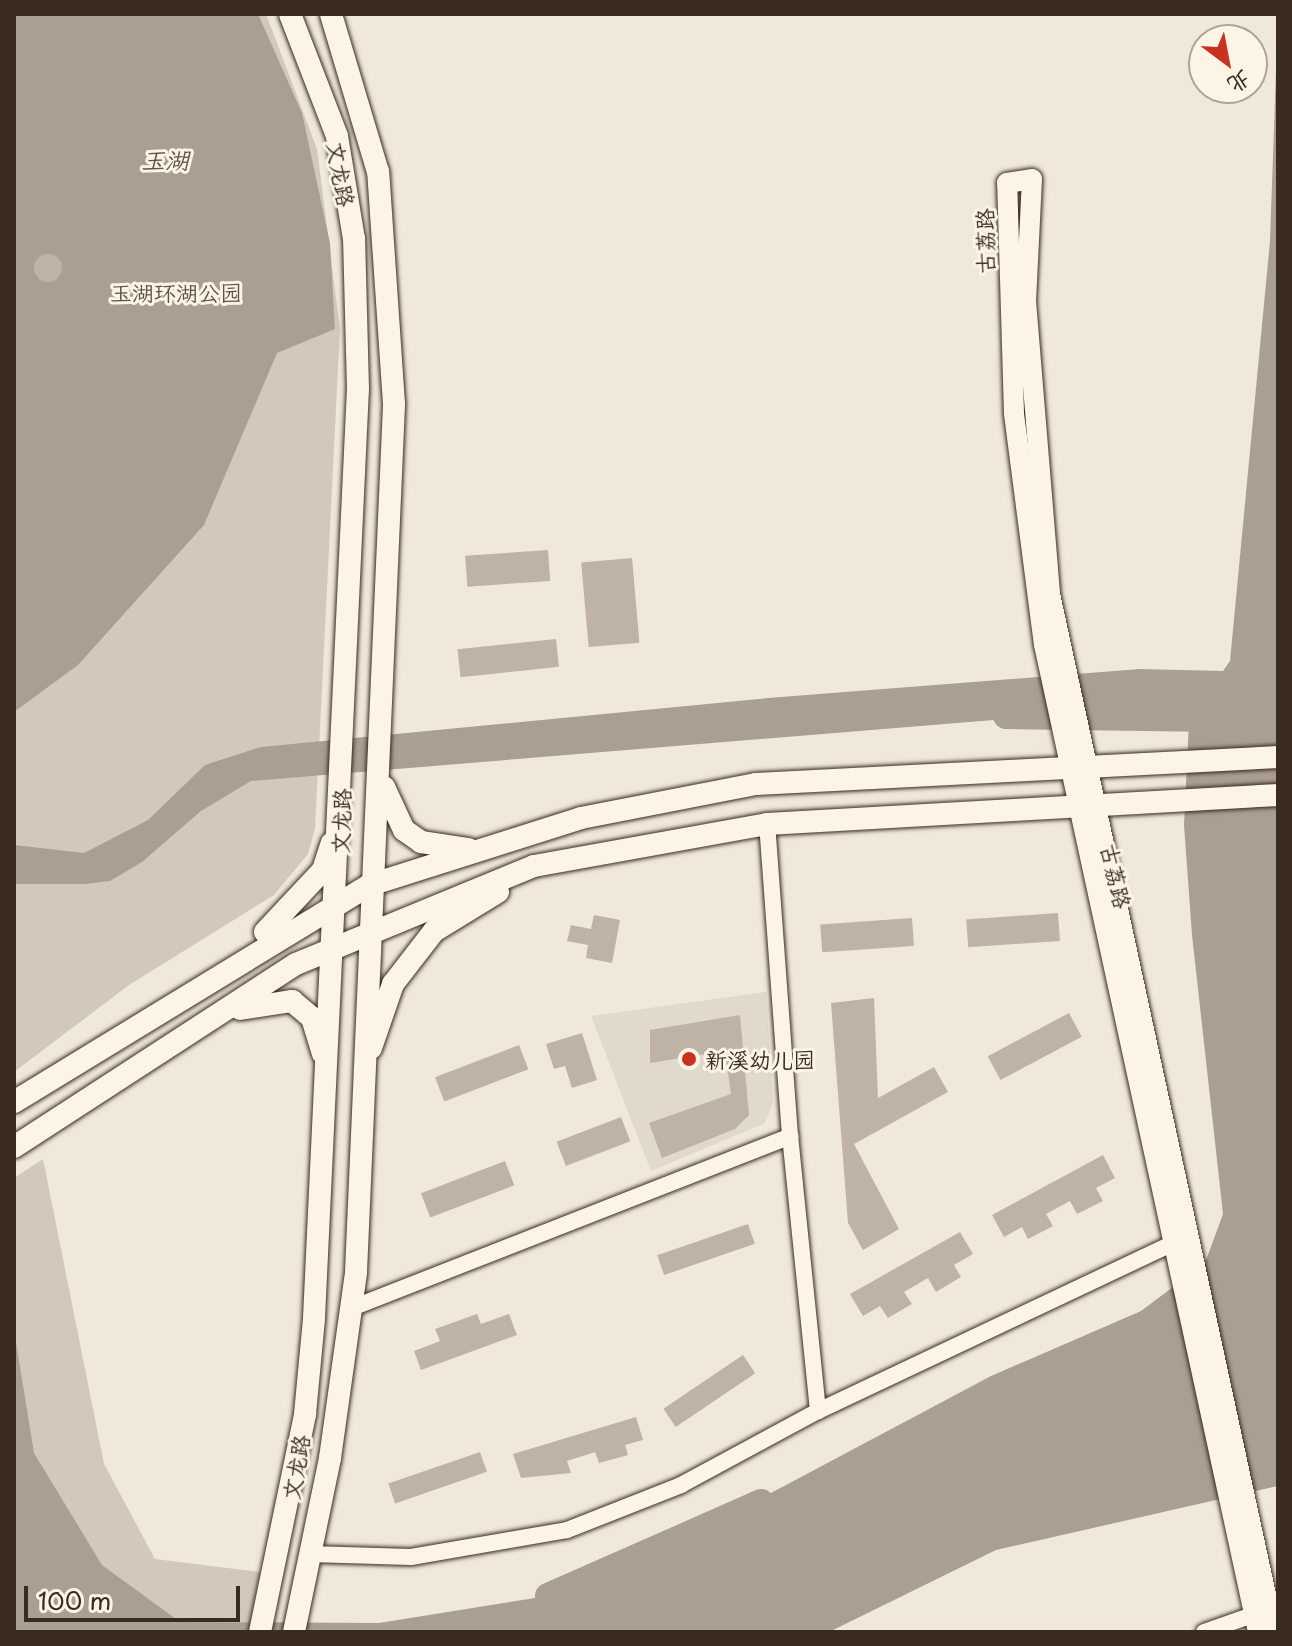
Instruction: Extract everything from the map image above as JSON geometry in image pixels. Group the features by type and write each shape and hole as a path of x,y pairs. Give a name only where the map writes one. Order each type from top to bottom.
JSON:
{"main road":[{"name":"文龙路","path":"260,1632 305,1414 329,1081 358,389 354,239 337,136 290,14"},
{"name":"文龙路","path":"294,1632 352,1308 370,885 380,774 394,327 378,172 331,14"},
{"path":"14,1102 204,982 370,885 581,818 756,784 1166,766 1278,757"},
{"path":"380,774 404,830 446,849 482,849"},
{"path":"14,1147 296,964 534,866 767,824 1278,795"},
{"path":"204,982 282,917 323,870 340,823"},
{"path":"364,1068 393,984 434,931 502,890 586,857"},
{"path":"148,1060 248,1004 283,998 312,1018 329,1081"}],"street":[{"name":"古荔路","path":"1088,806 1068,770 1014,413 1007,183 1032,179 1026,301 1035,480 1050,594 1091,769 1088,806 1180,1250 1258,1590 1260,1619 1274,1632"},
{"path":"767,824 790,1136 818,1411"},
{"path":"352,1308 790,1136"},
{"path":"309,1554 411,1557 567,1530 681,1485 818,1411 1180,1250"},
{"path":"1204,1632 1260,1619"}],"shaded area":[{"name":"新溪幼儿园","path":"766,992 773,1102 765,1123 651,1171 591,1016"}],"green space":[{"name":"玉湖环湖公园","path":"14,14 266,14 317,149 340,329 315,829 308,854 274,895 129,985 14,1072"},
{"path":"43,1159 104,1464 155,1559 260,1572 249,1632 14,1632 14,1178"}],"water":[{"name":"玉湖","path":"14,14 258,14 302,113 330,243 335,329 277,353 204,525 78,665 14,712"},
{"path":"1278,14 1278,1486 996,1550 829,1632 14,1632 14,1330 34,1453 102,1565 180,1622 379,1623 535,1598 654,1555 991,1376 1141,1311 1205,1263 1223,1214 1192,935 1184,825 1189,721 1151,707 251,781 201,811 142,862 110,881 14,884 14,845 84,853 148,820 205,765 261,747 768,698 1140,669 1223,671 1230,661 1270,241"}],"building":[{"path":"48,254 58,258 62,268 58,278 48,282 38,278 34,268 38,258"},
{"path":"548,550 550,581 467,587 465,556"},
{"path":"632,558 639,643 589,647 581,562"},
{"path":"556,639 559,667 460,677 458,649"},
{"path":"1058,913 1060,941 968,947 966,919"},
{"path":"594,915 620,920 612,963 586,958 588,945 567,941 571,925 591,929"},
{"path":"912,918 914,946 822,952 820,924"},
{"path":"874,998 878,1098 934,1067 948,1092 854,1144 899,1229 863,1250 848,1223 831,1003"},
{"path":"1069,1013 1082,1037 1000,1080 988,1056"},
{"path":"740,1015 749,1115 735,1129 662,1158 649,1123 731,1094 725,1051 650,1063 650,1030"},
{"path":"582,1033 597,1080 572,1088 565,1066 554,1069 546,1044"},
{"path":"519,1045 528,1069 444,1102 435,1077"},
{"path":"621,1117 630,1141 566,1166 557,1142"},
{"path":"1103,1155 1115,1178 1096,1188 1103,1201 1077,1214 1070,1201 1046,1214 1053,1226 1028,1239 1022,1227 1004,1237 992,1215"},
{"path":"505,1161 514,1185 430,1218 421,1193"},
{"path":"748,1224 755,1244 664,1275 657,1255"},
{"path":"960,1232 973,1254 954,1265 961,1277 936,1292 928,1278 904,1292 912,1304 888,1318 880,1306 863,1316 850,1294"},
{"path":"477,1314 481,1324 509,1314 517,1335 421,1370 414,1351 440,1341 435,1329"},
{"path":"743,1355 755,1373 676,1427 663,1409"},
{"path":"636,1417 643,1440 625,1445 628,1455 599,1463 595,1452 567,1461 571,1473 521,1478 513,1454"},
{"path":"480,1452 487,1472 395,1503 388,1484"}],"waterway":[{"path":"1006,716 1278,720"},
{"path":"548,1596 761,1502"}],"place":[{"name":"新溪幼儿园","path":"689,1059"}]}
